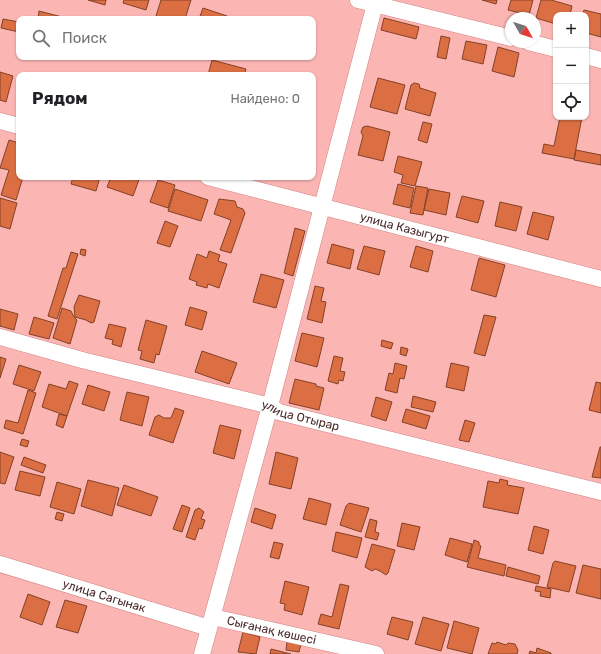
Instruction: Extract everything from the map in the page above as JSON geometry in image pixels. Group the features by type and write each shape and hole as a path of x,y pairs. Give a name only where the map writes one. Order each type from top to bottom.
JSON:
{"street":[{"path":"358,0 375,2 505,36"},
{"path":"202,654 270,406 375,2"},
{"path":"541,45 553,48"},
{"path":"589,57 601,60"},
{"path":"0,121 16,125"},
{"name":"улица Казыгурт","path":"219,180 322,208 601,279"},
{"name":"улица Отырар","path":"0,337 82,360 270,406 279,412 601,492"},
{"name":"улица Сагынак","path":"0,564 211,623"},
{"name":"Сығанақ көшесі","path":"211,623 376,654"}],"building":[{"path":"88,0 106,0 105,5"},
{"path":"124,0 149,0 146,10 123,3"},
{"path":"161,0 191,0 186,16 156,16"},
{"path":"482,0 497,0 496,4"},
{"path":"511,0 533,0 530,12 516,12 508,10"},
{"path":"541,0 551,0 572,6 571,12 553,12 553,23 541,20 541,12 538,12"},
{"path":"203,8 227,16 200,16"},
{"path":"584,10 601,14 601,37 589,34 589,12 583,12"},
{"path":"39,11 58,16 38,16"},
{"path":"384,18 419,27 416,39 381,30"},
{"path":"3,19 16,21 16,31 1,28"},
{"path":"441,36 450,38 446,59 437,57"},
{"path":"466,41 487,45 483,64 462,59"},
{"path":"498,47 519,53 514,77 492,71"},
{"path":"212,60 246,69 245,72 209,72"},
{"path":"0,72 13,76 6,102 0,100"},
{"path":"378,78 405,85 397,114 370,107"},
{"path":"414,83 419,84 420,88 436,93 430,116 405,109 411,85"},
{"path":"559,120 581,120 574,159 542,153 544,144 554,146"},
{"path":"423,122 432,124 427,143 418,140"},
{"path":"367,126 390,132 383,161 358,155 363,136 361,132 363,127"},
{"path":"9,140 16,142 16,180 22,180 16,200 1,195 9,170 0,168"},
{"path":"576,150 601,155 601,165 574,160"},
{"path":"398,156 422,162 415,186 401,183 403,175 394,172"},
{"path":"72,180 99,180 96,191 71,184"},
{"path":"110,180 139,180 133,196 107,187"},
{"path":"158,180 175,185 168,208 150,202"},
{"path":"398,184 414,188 410,208 393,204"},
{"path":"416,186 428,188 423,215 410,213"},
{"path":"175,189 208,200 201,221 168,211"},
{"path":"429,189 450,193 446,215 424,210"},
{"path":"462,196 484,201 478,223 456,217"},
{"path":"0,198 17,203 10,229 0,226"},
{"path":"219,199 235,201 237,207 243,209 245,213 231,253 220,250 231,220 214,214"},
{"path":"500,202 522,207 516,231 495,226"},
{"path":"533,212 554,217 548,240 527,234"},
{"path":"165,221 178,226 170,247 157,243"},
{"path":"295,228 305,231 293,276 284,273"},
{"path":"332,244 354,250 350,269 327,263"},
{"path":"364,246 385,251 379,275 357,269"},
{"path":"416,246 433,251 428,272 410,267"},
{"path":"81,249 86,250 85,256 80,254"},
{"path":"209,251 220,255 218,261 227,264 219,288 208,284 207,288 196,285 197,282 189,279 197,254 207,258"},
{"path":"71,252 78,254 57,319 48,316 63,268 66,268"},
{"path":"479,258 505,265 496,297 471,290"},
{"path":"261,274 284,280 276,308 253,302"},
{"path":"315,286 324,288 321,301 326,302 322,323 307,319"},
{"path":"79,295 100,301 94,322 91,323 75,317 74,307"},
{"path":"190,307 207,312 202,330 185,325"},
{"path":"62,308 71,311 77,320 70,344 53,338"},
{"path":"0,309 18,314 14,330 0,326"},
{"path":"484,315 496,317 485,356 474,353"},
{"path":"34,317 54,323 49,339 29,334"},
{"path":"146,320 167,326 159,355 156,354 154,363 140,359 142,351 138,350"},
{"path":"109,324 126,328 121,347 112,344 113,340 105,338"},
{"path":"302,333 324,338 317,367 295,361"},
{"path":"382,340 393,343 391,349 381,346"},
{"path":"401,347 408,349 406,356 400,354"},
{"path":"202,351 237,363 229,384 195,372"},
{"path":"334,356 343,358 340,371 345,372 343,381 339,380 338,384 328,381"},
{"path":"0,357 6,359 0,378"},
{"path":"395,363 407,366 404,379 400,378 397,393 385,390 389,373 393,374"},
{"path":"451,363 469,367 464,391 446,387"},
{"path":"19,365 41,372 34,391 13,384"},
{"path":"295,379 316,384 316,386 324,388 319,410 289,403"},
{"path":"69,381 78,384 67,416 42,407 49,384 66,389"},
{"path":"596,382 601,383 601,413 589,410"},
{"path":"88,385 110,392 104,411 82,404"},
{"path":"28,390 36,393 23,434 4,428 6,420 18,423"},
{"path":"127,392 149,397 142,426 120,420"},
{"path":"413,396 436,402 433,412 411,407"},
{"path":"376,397 392,402 386,421 371,416"},
{"path":"175,408 184,411 173,443 149,435 155,417 159,415 164,418 171,418"},
{"path":"406,409 430,416 426,429 402,422"},
{"path":"59,414 67,416 63,428 56,425"},
{"path":"465,420 475,423 469,442 459,440"},
{"path":"220,425 241,430 234,459 213,453"},
{"path":"22,439 29,441 27,447 20,445"},
{"path":"600,447 601,478 592,477"},
{"path":"0,452 14,457 5,484 0,483"},
{"path":"276,452 298,458 291,489 269,484"},
{"path":"24,457 46,465 43,473 21,465"},
{"path":"20,471 45,477 40,496 15,490"},
{"path":"500,479 508,481 507,485 524,488 518,514 483,507 488,481 499,483"},
{"path":"88,480 119,488 112,516 81,506"},
{"path":"57,482 81,489 74,514 50,507"},
{"path":"124,485 158,497 151,516 117,505"},
{"path":"309,498 331,504 326,525 303,519"},
{"path":"349,503 369,508 361,532 340,525 346,506"},
{"path":"182,505 190,508 182,532 173,529"},
{"path":"199,508 204,512 201,519 205,520 202,529 199,528 195,540 186,537 195,510"},
{"path":"255,508 276,515 272,529 251,522"},
{"path":"57,512 64,514 62,521 55,519"},
{"path":"370,519 377,521 375,532 379,533 377,540 365,537"},
{"path":"402,523 420,527 414,550 397,546"},
{"path":"534,526 549,530 543,554 528,550"},
{"path":"336,532 362,538 357,558 332,551"},
{"path":"450,538 472,544 467,562 445,555"},
{"path":"474,540 479,542 479,545 481,546 478,558 506,565 504,576 467,567"},
{"path":"274,542 283,544 279,559 270,557"},
{"path":"372,544 395,550 388,573 386,575 375,569 372,571 365,567"},
{"path":"555,561 576,566 569,592 547,587 553,563"},
{"path":"583,565 601,569 601,599 576,593"},
{"path":"508,567 540,576 538,584 506,576"},
{"path":"285,581 309,587 302,615 284,610 285,604 280,603"},
{"path":"340,584 349,586 339,629 318,624 321,614 332,617"},
{"path":"536,586 551,589 550,598 540,596 541,592 535,591"},
{"path":"28,594 50,602 42,625 20,617"},
{"path":"65,600 87,606 78,633 56,627"},
{"path":"392,617 413,622 408,640 387,634"},
{"path":"423,617 449,624 441,651 415,644"},
{"path":"454,621 479,628 472,654 447,648"},
{"path":"243,632 260,637 256,654 238,652"},
{"path":"287,641 301,644 299,652 286,650"},
{"path":"497,642 506,645 508,643 515,644 518,650 517,654 488,654 492,643 496,644"},
{"path":"537,648 551,654 529,654 530,651 536,653"},
{"path":"271,649 291,654 270,654"}]}
